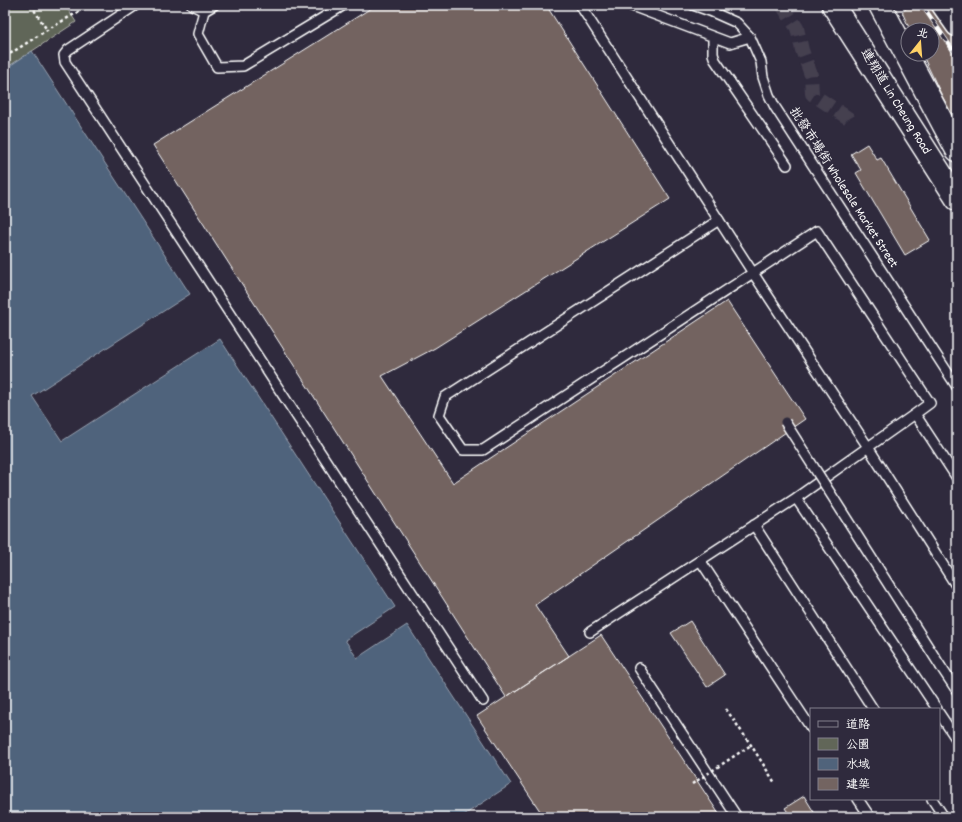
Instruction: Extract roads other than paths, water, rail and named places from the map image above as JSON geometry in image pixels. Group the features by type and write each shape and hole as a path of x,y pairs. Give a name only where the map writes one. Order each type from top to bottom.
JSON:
{"main road":[{"name":"連翔道 Lin Cheung Road","path":"833,5 957,200"},
{"path":"880,5 957,150"},
{"path":"943,5 957,25"}],"lane":[{"path":"136,5 68,50 64,55 65,62 483,701"},
{"path":"192,5 204,11"},
{"path":"214,5 204,11 198,34 217,67 243,66 344,5"},
{"path":"580,5 753,273 868,447 957,587"},
{"path":"630,5 730,43 750,37"},
{"name":"批發市場街 Wholesale Market Street","path":"693,5 737,23 750,37 761,62 765,83 775,107 957,387"},
{"path":"713,37 713,54 715,60 787,165"},
{"path":"590,632 796,498 930,403 817,231 483,450 463,450 439,415 445,397 719,220"},
{"path":"915,414 957,478"},
{"path":"785,422 957,691"},
{"path":"796,498 936,708"},
{"path":"754,525 873,708"},
{"path":"700,560 810,726"},
{"path":"639,668 737,817"},
{"path":"940,714 957,740"},
{"path":"859,800 870,817"},
{"path":"933,800 944,817"}],"water":[{"path":"32,51 190,294 32,396 62,441 220,339 395,607 345,640 357,658 407,625 511,784 461,817 5,817 5,69"}],"tunnel":[{"path":"782,5 797,28 802,50 811,75 812,94 848,118 852,125"}],"railway":[{"path":"922,5 957,56"}]}
